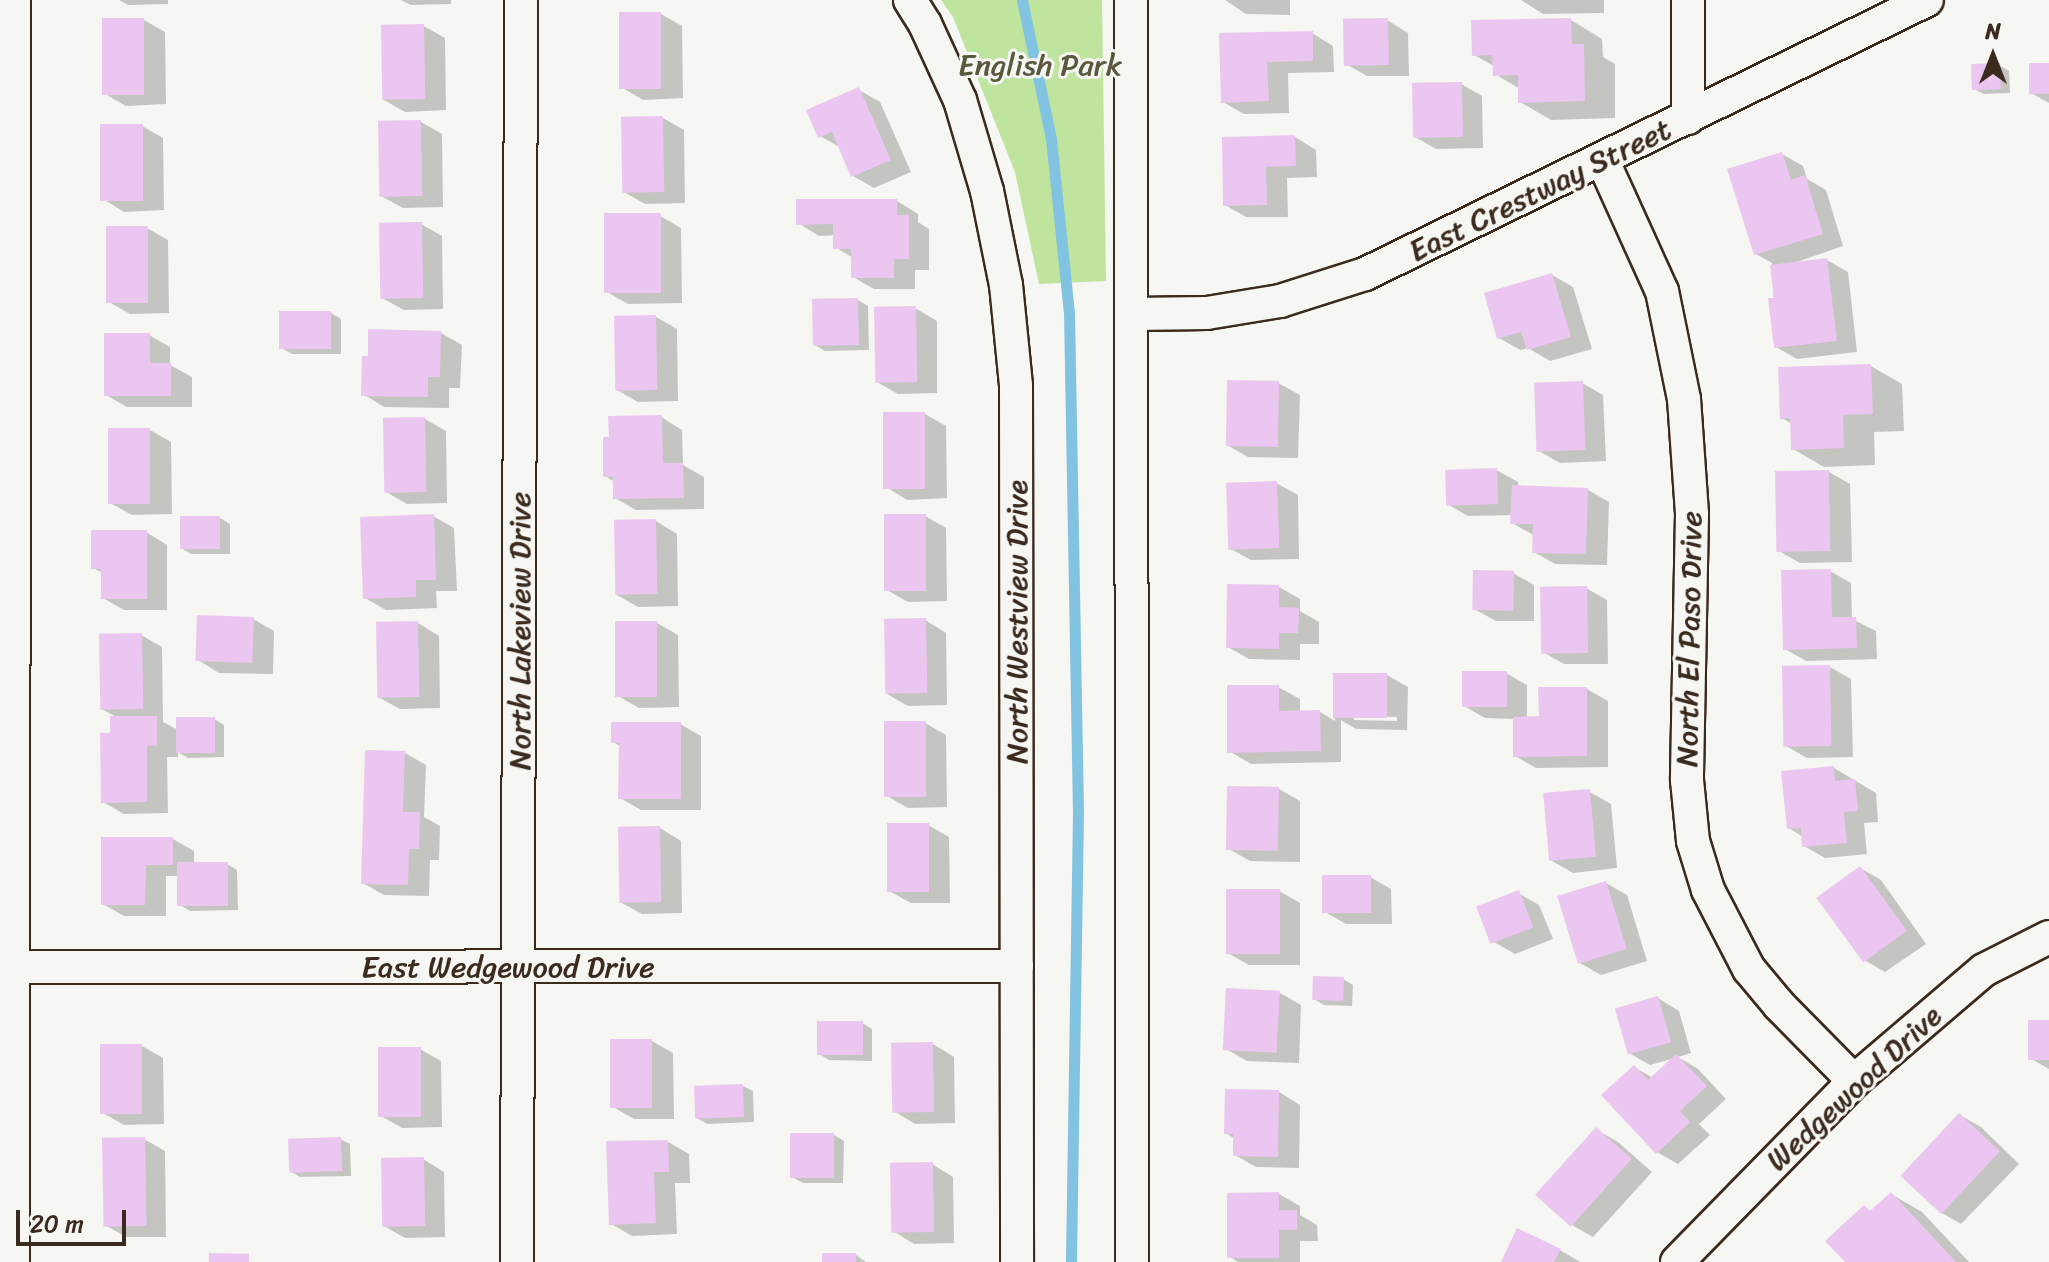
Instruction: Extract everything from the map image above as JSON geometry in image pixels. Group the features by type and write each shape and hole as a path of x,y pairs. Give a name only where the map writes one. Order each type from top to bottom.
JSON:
{"street":[{"path":"13,1262 7,967 14,0"},
{"name":"North Lakeview Drive","path":"517,1262 521,0"},
{"name":"North Westview Drive","path":"910,0 925,24 960,100 987,191 1006,285 1018,454 1017,1262"},
{"path":"1131,0 1132,1262"},
{"path":"1688,0 1688,118"},
{"name":"East Crestway Street","path":"1133,314 1207,313 1280,301 1365,274 1927,0"},
{"name":"North El Paso Drive","path":"1602,159 1662,291 1684,399 1692,514 1687,780 1693,841 1708,890 1749,969 1779,1005 1854,1081"},
{"name":"Wedgewood Drive","path":"1677,1262 1854,1081 1984,970 2049,937"},
{"name":"East Wedgewood Drive","path":"7,967 1017,966"}],"green space":[{"name":"English Park","path":"941,0 1102,0 1106,281 1039,284 1015,172 953,17"}],"building":[{"path":"619,12 661,12 661,89 619,89"},
{"path":"102,18 144,18 144,95 102,95"},
{"path":"1388,18 1389,65 1344,66 1343,19"},
{"path":"1571,18 1572,44 1584,44 1585,101 1518,103 1518,75 1493,76 1492,55 1472,56 1471,20"},
{"path":"424,24 425,99 382,100 381,25"},
{"path":"1313,31 1313,61 1267,62 1269,101 1221,103 1219,33"},
{"path":"2000,63 2001,89 1972,90 1971,64"},
{"path":"2029,63 2049,63 2049,94 2029,94"},
{"path":"1462,82 1463,137 1413,138 1412,83"},
{"path":"859,87 891,160 851,177 832,132 818,138 806,110"},
{"path":"663,116 664,192 622,193 621,117"},
{"path":"421,120 422,196 379,197 378,121"},
{"path":"100,124 143,124 143,201 100,201"},
{"path":"1295,135 1296,166 1266,167 1267,205 1223,206 1222,137"},
{"path":"1782,152 1791,180 1805,175 1823,234 1754,255 1727,169"},
{"path":"796,199 897,199 897,215 909,215 909,259 894,259 894,278 851,278 851,249 833,249 833,224 796,225"},
{"path":"604,213 661,213 661,293 604,293"},
{"path":"422,222 423,298 380,299 379,223"},
{"path":"106,226 148,226 148,303 106,303"},
{"path":"1827,258 1837,341 1774,348 1768,298 1774,298 1770,265"},
{"path":"1552,273 1571,337 1527,350 1521,332 1497,339 1484,293"},
{"path":"858,298 859,345 813,346 812,299"},
{"path":"916,306 917,382 875,383 874,307"},
{"path":"279,311 331,311 331,349 279,349"},
{"path":"656,315 657,390 615,391 614,316"},
{"path":"368,329 441,331 440,377 428,377 428,397 361,396 362,356 368,356"},
{"path":"104,333 150,333 150,363 171,363 171,396 104,396"},
{"path":"1871,364 1873,414 1843,415 1844,448 1791,450 1790,418 1780,419 1778,367"},
{"path":"1227,380 1279,381 1278,447 1226,446"},
{"path":"1583,381 1585,450 1536,452 1534,383"},
{"path":"883,412 925,412 925,489 883,489"},
{"path":"662,415 663,463 683,463 684,498 613,499 613,477 603,477 603,437 609,437 608,416"},
{"path":"425,417 426,492 384,493 383,418"},
{"path":"108,428 150,428 150,504 108,504"},
{"path":"1497,468 1498,504 1446,506 1445,470"},
{"path":"1829,470 1830,551 1776,552 1775,471"},
{"path":"1277,481 1279,548 1228,550 1226,483"},
{"path":"1512,485 1588,488 1586,554 1532,553 1533,524 1510,524"},
{"path":"434,514 436,580 416,580 416,597 363,599 360,517"},
{"path":"884,514 926,514 926,591 884,591"},
{"path":"180,516 220,516 220,549 180,549"},
{"path":"656,519 657,594 615,595 614,520"},
{"path":"91,530 147,530 147,599 101,599 101,569 91,569"},
{"path":"1831,569 1832,617 1856,617 1857,648 1783,650 1781,570"},
{"path":"1473,570 1514,571 1513,611 1472,610"},
{"path":"1227,584 1279,585 1279,607 1299,608 1298,633 1279,633 1279,649 1226,648"},
{"path":"1587,586 1588,653 1541,654 1540,587"},
{"path":"197,615 254,617 252,663 195,661"},
{"path":"926,618 927,693 885,694 884,619"},
{"path":"418,621 419,697 377,698 376,622"},
{"path":"615,621 657,621 657,697 615,697"},
{"path":"142,633 143,709 100,710 99,634"},
{"path":"1830,665 1831,746 1783,747 1782,666"},
{"path":"1462,671 1507,671 1507,707 1462,707"},
{"path":"1333,673 1387,673 1387,718 1333,718"},
{"path":"1227,685 1279,685 1279,711 1320,710 1321,751 1227,753"},
{"path":"1538,687 1587,687 1587,756 1513,757 1513,717 1539,716"},
{"path":"110,716 157,716 157,746 147,746 147,802 101,803 100,733 110,733"},
{"path":"176,717 215,717 215,753 176,753"},
{"path":"884,721 926,721 926,797 884,797"},
{"path":"611,722 681,722 681,799 618,799 619,743 611,743"},
{"path":"365,750 405,751 403,812 420,812 419,849 409,849 408,885 361,884"},
{"path":"1834,766 1835,781 1855,779 1858,811 1844,812 1847,843 1802,847 1801,828 1787,829 1781,771"},
{"path":"1227,786 1279,787 1278,851 1226,850"},
{"path":"1590,789 1596,857 1549,861 1543,793"},
{"path":"887,823 929,823 929,892 887,892"},
{"path":"660,826 661,902 619,903 618,827"},
{"path":"101,837 173,837 173,865 146,865 145,905 101,905"},
{"path":"177,862 228,862 228,906 177,906"},
{"path":"1860,866 1907,931 1863,962 1816,898"},
{"path":"1322,875 1371,875 1371,913 1322,913"},
{"path":"1606,881 1627,949 1578,964 1557,896"},
{"path":"1226,889 1280,889 1280,954 1226,954"},
{"path":"1519,890 1533,927 1490,944 1476,906"},
{"path":"1313,976 1344,977 1343,1001 1312,1000"},
{"path":"1226,988 1280,991 1277,1053 1223,1050"},
{"path":"1658,996 1671,1042 1628,1055 1615,1008"},
{"path":"2028,1020 2049,1020 2049,1060 2028,1060"},
{"path":"817,1021 863,1021 863,1055 817,1055"},
{"path":"610,1039 652,1039 652,1108 610,1108"},
{"path":"933,1042 934,1112 892,1113 891,1043"},
{"path":"100,1044 142,1044 142,1114 100,1114"},
{"path":"378,1047 421,1047 421,1117 378,1117"},
{"path":"1676,1054 1707,1086 1680,1111 1690,1122 1656,1154 1601,1095 1634,1065 1648,1080"},
{"path":"743,1084 744,1117 695,1119 694,1086"},
{"path":"1225,1089 1279,1090 1278,1157 1233,1156 1233,1134 1224,1134"},
{"path":"1959,1113 2000,1151 1941,1214 1900,1176"},
{"path":"1596,1127 1632,1159 1571,1227 1535,1195"},
{"path":"790,1133 834,1133 834,1178 790,1178"},
{"path":"145,1137 147,1226 104,1227 102,1138"},
{"path":"341,1137 342,1171 289,1173 288,1139"},
{"path":"668,1140 669,1172 654,1172 656,1223 609,1225 606,1141"},
{"path":"424,1157 425,1226 382,1227 381,1158"},
{"path":"933,1162 934,1232 891,1233 890,1163"},
{"path":"1279,1192 1279,1210 1297,1210 1297,1230 1279,1230 1279,1258 1227,1258 1227,1193"},
{"path":"1891,1192 1956,1262 1845,1262 1825,1241 1864,1205 1870,1211"},
{"path":"1517,1228 1561,1249 1554,1262 1501,1262"},
{"path":"209,1253 249,1254 249,1262 209,1262"},
{"path":"822,1253 856,1253 856,1262 822,1262"}],"waterway":[{"path":"1022,0 1051,139 1069,312 1078,813 1071,1262"}]}
